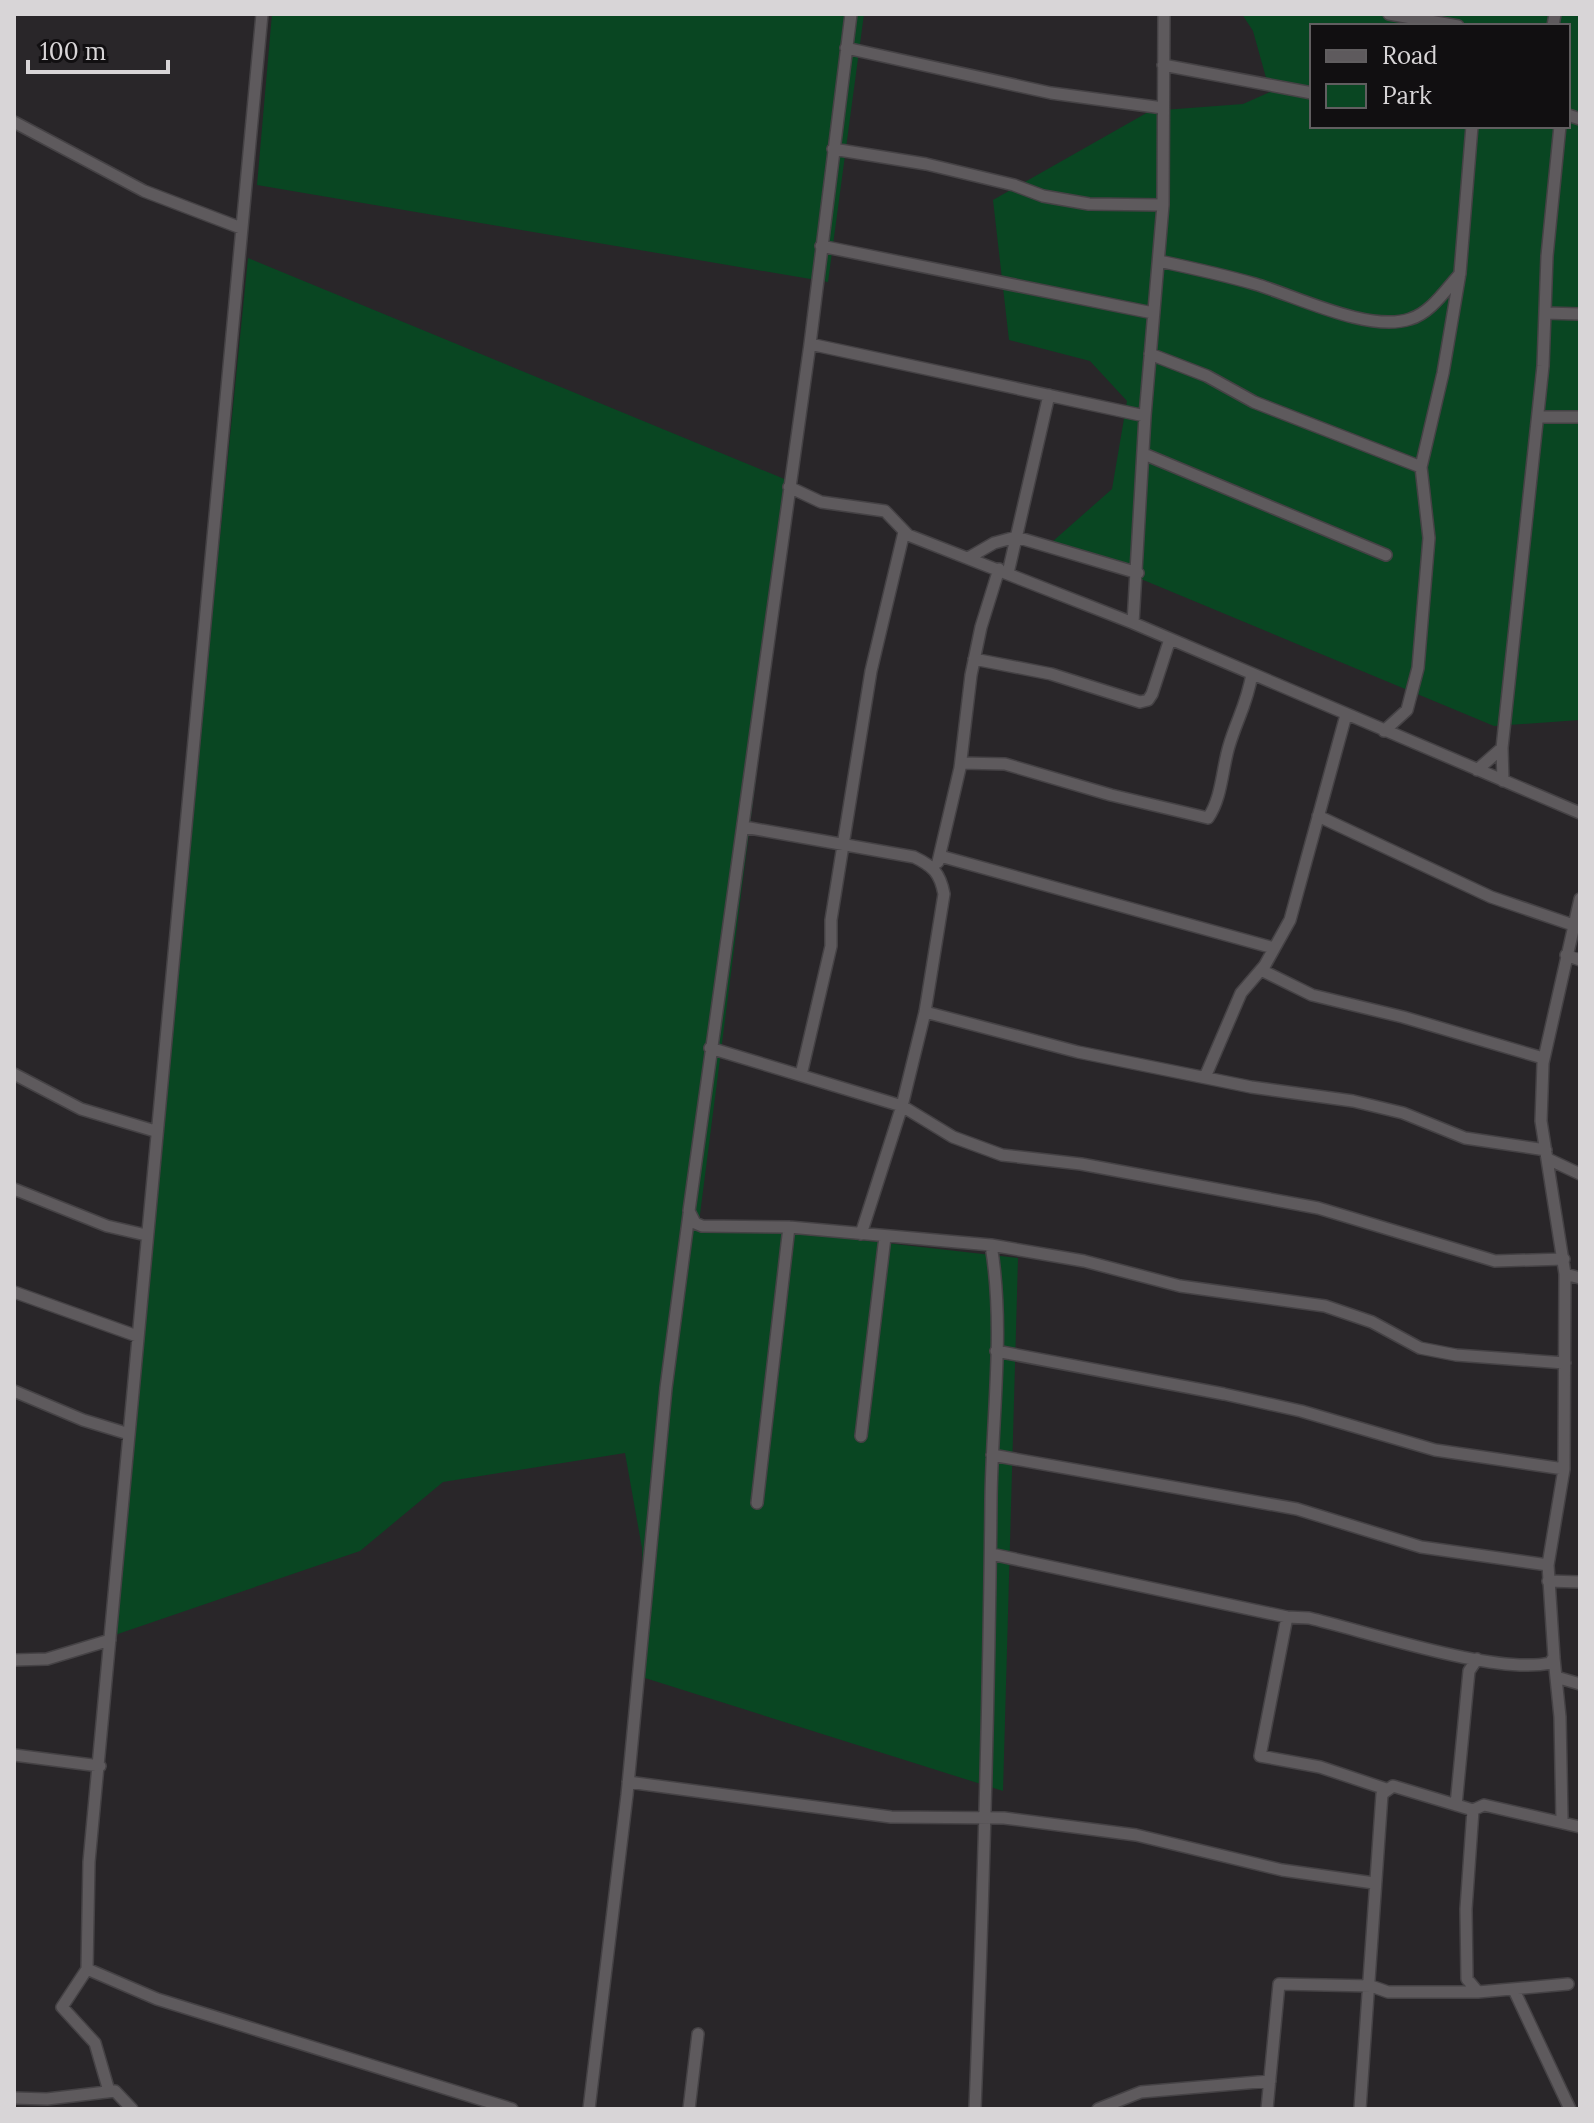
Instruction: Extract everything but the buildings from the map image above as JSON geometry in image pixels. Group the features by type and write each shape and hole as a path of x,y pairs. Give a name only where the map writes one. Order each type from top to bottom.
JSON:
{"street":[{"path":"109,2091 95,2043 62,2007 87,1969 89,1862 155,1131 262,14"},
{"path":"589,2109 628,1782 666,1388 689,1214 688,1200 744,827 810,344 851,14"},
{"path":"1133,623 1145,416 1163,205 1164,14"},
{"path":"1389,14 1446,24"},
{"path":"846,48 1051,93 1163,108"},
{"path":"1163,65 1310,93"},
{"path":"14,122 144,191 208,218 241,228"},
{"path":"1384,731 1407,710 1418,668 1429,538 1421,467 1443,373 1460,273 1472,128"},
{"path":"1503,781 1502,748 1538,417 1560,128"},
{"path":"833,149 926,164 1014,185 1043,196 1089,204 1163,205"},
{"path":"821,246 1153,313"},
{"path":"1159,261 1257,284 1341,312 1393,322 1412,319 1427,310 1460,273"},
{"path":"1545,313 1580,314"},
{"path":"810,344 1145,416"},
{"path":"1150,354 1207,376 1254,402 1421,467"},
{"path":"861,1234 902,1106 925,1012 944,894 936,870 961,763 974,659 1016,537 1049,395"},
{"path":"1538,417 1580,417"},
{"path":"1144,454 1386,555"},
{"path":"789,487 821,502 878,508 888,513 904,532 1133,623 1580,813"},
{"path":"801,1075 831,946 831,920 846,844 871,671 904,532"},
{"path":"968,558 994,543 1016,537 1138,573"},
{"path":"974,659 1051,674 1140,702 1148,700 1152,694 1170,639"},
{"path":"961,763 1005,764 1208,818 1215,804 1230,744 1244,712 1252,674"},
{"path":"1205,1077 1241,993 1261,970 1274,948 1297,898 1346,715"},
{"path":"1477,770 1502,748"},
{"path":"1318,816 1491,897 1573,925"},
{"path":"744,827 914,857 936,870"},
{"path":"940,856 1274,948"},
{"path":"1563,1823 1548,1565 1564,1469 1565,1274 1541,1121 1543,1058 1580,899"},
{"path":"1566,955 1580,960"},
{"path":"1261,970 1312,995 1403,1017 1543,1058"},
{"path":"925,1012 1078,1052 1304,1096 1353,1101 1403,1113 1465,1138 1547,1154 1580,1174"},
{"path":"710,1048 902,1106 953,1137 1002,1155 1095,1167 1318,1208 1378,1223 1462,1253 1495,1261 1564,1259"},
{"path":"14,1074 81,1109 155,1131"},
{"path":"14,1189 116,1229 146,1235"},
{"path":"689,1214 702,1226 789,1227 991,1245 1084,1261 1180,1286 1325,1306 1372,1322 1420,1348 1456,1355 1565,1363"},
{"path":"757,1503 789,1227"},
{"path":"861,1436 885,1237"},
{"path":"975,2109 987,1821 996,1351 997,1288 991,1245"},
{"path":"1565,1274 1580,1278"},
{"path":"14,1292 137,1336"},
{"path":"996,1351 1240,1397 1435,1450 1564,1469"},
{"path":"14,1391 83,1420 129,1434"},
{"path":"992,1455 1297,1509 1421,1547 1548,1565"},
{"path":"991,1554 1287,1617 1321,1621 1477,1659 1531,1666 1550,1663 1554,1657"},
{"path":"1548,1581 1580,1582"},
{"path":"1287,1617 1260,1756 1320,1767 1386,1789"},
{"path":"14,1660 47,1659 110,1640"},
{"path":"1456,1805 1469,1671 1477,1659"},
{"path":"1556,1677 1580,1684"},
{"path":"14,1755 100,1766"},
{"path":"628,1782 891,1817 987,1821 1004,1818 1136,1835 1282,1870 1374,1883"},
{"path":"1360,2109 1371,1986 1374,1883 1382,1794 1393,1786 1473,1810 1484,1805 1580,1827"},
{"path":"1473,1810 1466,1909 1467,1979 1478,1992"},
{"path":"87,1969 157,1999 512,2109"},
{"path":"1267,2109 1279,1984 1371,1986 1388,1992 1478,1992 1568,1984"},
{"path":"1514,1990 1570,2109"},
{"path":"689,2109 698,2034"},
{"path":"1098,2109 1141,2092 1270,2081"},
{"path":"14,2098 48,2104 109,2091 121,2094 132,2109"}],"green space":[{"path":"272,14 864,14 828,282 257,185"},
{"path":"1242,14 1580,14 1580,720 1494,726 1052,542 1112,489 1127,401 1090,361 1009,340 993,200 1150,111 1243,104 1270,92 1253,31"},
{"path":"248,258 794,483 699,1222 1018,1258 1003,1791 645,1678 642,1548 625,1453 443,1482 360,1551 109,1637"}]}
